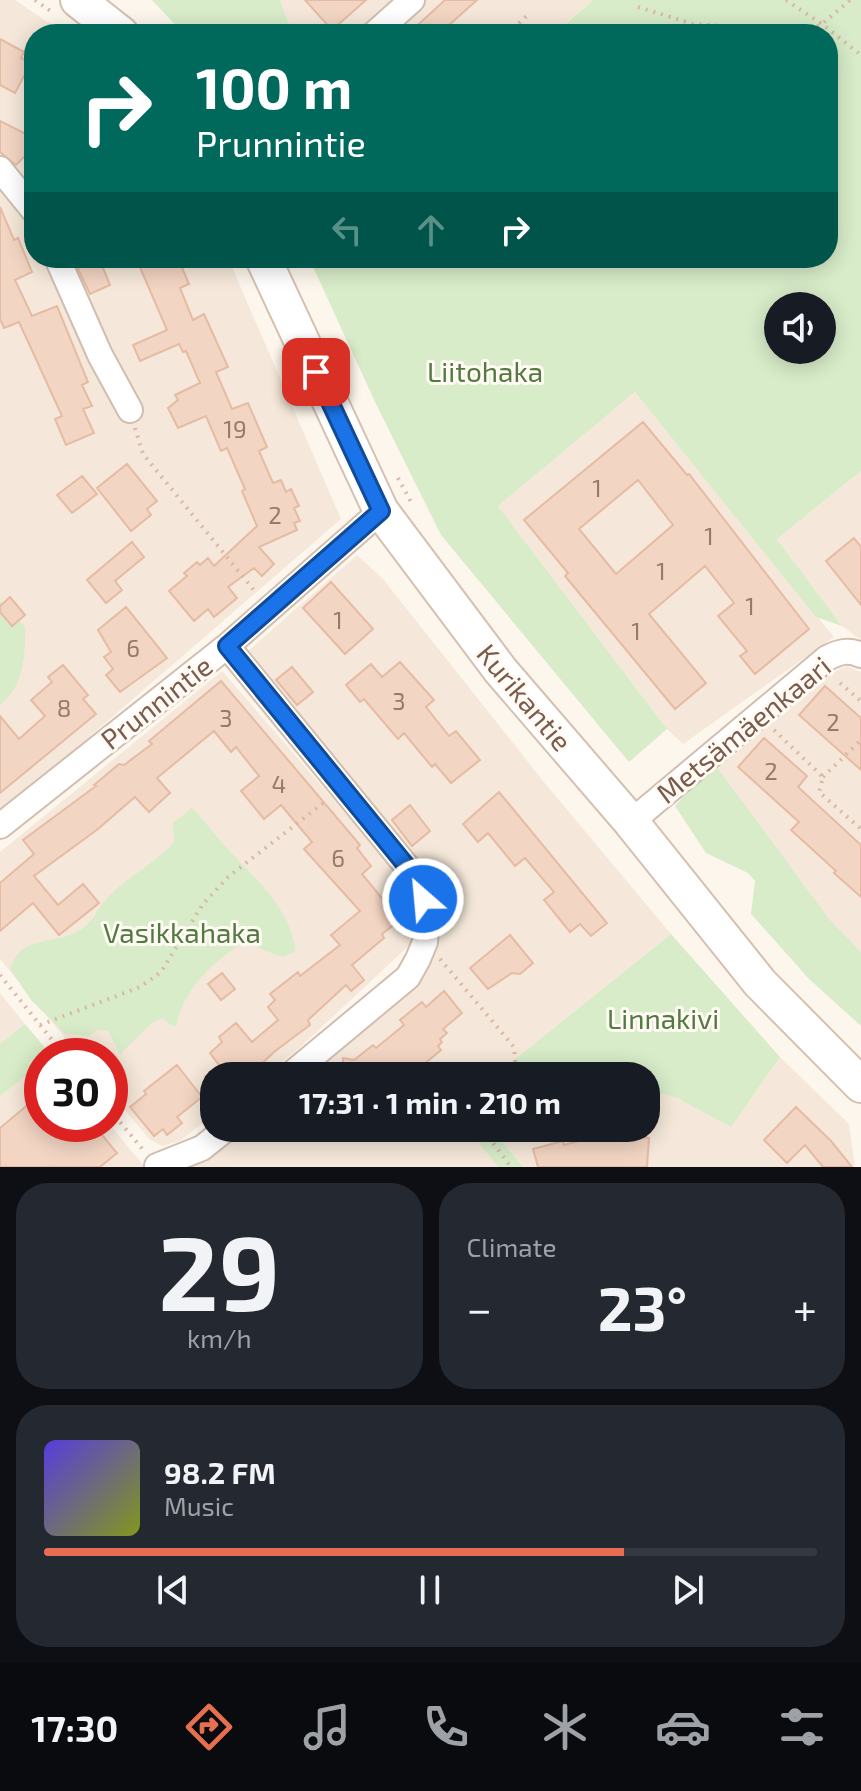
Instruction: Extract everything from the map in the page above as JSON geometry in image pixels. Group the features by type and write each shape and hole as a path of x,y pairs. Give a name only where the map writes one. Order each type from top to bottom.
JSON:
{"main road":[{"path":"78,0 108,24"},
{"name":"Kurikantie","path":"268,268 381,511 501,671 631,822 760,983 861,1085"}],"street":[{"path":"385,24 412,0"},
{"path":"0,169 24,199"},
{"path":"61,268 100,355 130,410"},
{"name":"Prunnintie","path":"0,826 227,646 381,511"},
{"path":"227,646 344,786 418,883 427,921 425,942 408,977 306,1062"},
{"name":"Metsämäenkaari","path":"631,822 827,658 840,652 861,655"},
{"path":"157,1166 210,1142"}],"path":[{"path":"786,0 822,24 850,0"},
{"path":"638,7 693,24"},
{"path":"518,24 530,13"},
{"path":"838,37 861,55"},
{"path":"130,410 143,454 269,609"},
{"path":"396,473 417,513"},
{"path":"840,683 861,701"},
{"path":"758,715 823,777"},
{"path":"861,740 823,777 819,792 861,829"},
{"path":"40,1025 140,987 161,972 203,904 228,877 344,786"},
{"path":"425,942 514,1047 515,1062"},
{"path":"0,975 50,1038"},
{"path":"128,1131 157,1166"},
{"path":"493,1142 511,1167"}],"shaded area":[{"path":"0,0 15,0 50,24 24,24 24,268 232,268 341,519 0,814"},
{"path":"280,0 593,0 565,24 289,24"},
{"path":"635,392 834,637 683,744 667,729 498,506"},
{"path":"861,471 861,640 842,626 777,539"},
{"path":"357,555 383,579 543,781 671,934 511,1062 316,1062 430,959 439,920 429,879 247,652"},
{"path":"847,666 861,672 861,952 829,920 714,763 808,684"},
{"path":"222,671 385,859 409,894 415,915 415,940 282,1062 200,1062 200,1125 180,1141 162,1146 150,1140 128,1114 128,1038 65,1038 0,959 0,852"},
{"path":"0,993 25,1024 0,1044"},
{"path":"780,1057 849,1124 855,1167 523,1167 502,1142 660,1142 660,1093 677,1098 731,1126"},
{"path":"24,1078 24,1142 124,1142 145,1167 0,1167 0,1096"},
{"path":"218,1142 478,1142 498,1167 182,1167"}],"green space":[{"path":"152,0 280,0 289,24 175,24"},
{"name":"Liitohaka","path":"593,0 861,0 861,471 777,539 842,626 816,617 635,392 498,506 667,729 629,762 441,535 314,268 838,268 838,24 566,24"},
{"path":"0,601 25,627 25,637 22,670 14,690 0,705"},
{"path":"714,763 829,919 861,952 861,1026 809,979 751,914 755,881 748,873 706,853 675,806"},
{"name":"Vasikkahaka","path":"192,808 269,894 286,920 296,951 283,957 247,941 202,976 186,1000 176,1026 162,1018 152,1023 128,1046 128,1038 112,1038 108,1031 97,1030 89,1036 65,1034 31,1000 10,969 15,957 31,945 72,934 86,926 114,891 174,842 173,823"},
{"name":"Linnakivi","path":"671,934 780,1057 731,1127 677,1098 660,1093 660,1062 511,1062"},
{"path":"25,1024 37,1038 24,1038 24,1078 0,1096 0,1044"},
{"path":"478,1142 502,1142 523,1167 498,1167"}],"building":[{"path":"305,0 366,0 339,24 327,24"},
{"path":"445,0 477,0 450,24 419,24"},
{"path":"0,39 24,52 21,58 24,60 24,76 15,93 0,85"},
{"path":"0,121 24,133 24,157 16,165 0,152"},
{"path":"0,207 14,240 18,238 24,253 24,268 30,268 32,272 15,280 32,316 57,306 88,382 82,385 92,406 83,409 94,433 66,445 55,419 62,416 19,322 4,328 0,319"},
{"path":"78,268 103,268 110,285 90,294"},
{"path":"140,268 182,268 189,284 180,288 193,320 204,314 228,367 216,372 232,409 248,403 267,447 259,451 273,483 281,480 286,492 291,489 299,506 294,508 300,521 294,523 297,530 259,547 274,564 262,576 254,568 228,587 237,598 214,617 208,609 194,621 169,591 187,576 184,573 197,562 200,565 208,558 214,566 257,526 227,448 221,451 206,416 178,428 168,408 178,400 175,395 200,383 186,351 183,352 179,344 140,361 133,345 167,330"},
{"path":"643,422 689,474 809,629 755,674 740,656 747,651 718,616 734,603 705,566 649,614 706,683 675,709 565,576 568,573 524,520","holes":["638,480 673,525 616,574 579,529"]},
{"path":"127,464 157,501 147,509 151,515 131,531 97,488"},
{"path":"82,476 97,494 72,513 57,495"},
{"path":"854,538 861,547 861,605 826,561"},
{"path":"132,542 144,557 115,581 122,590 106,603 87,580"},
{"path":"331,582 373,629 345,654 303,608"},
{"path":"10,597 25,615 12,626 0,612 0,606"},
{"path":"126,607 167,658 120,692 106,675 113,669 104,657 111,652 98,630"},
{"path":"400,662 434,700 426,707 449,736 456,731 480,760 451,783 435,764 432,767 404,733 398,739 364,699 360,702 346,685 371,664 382,677"},
{"path":"63,665 88,695 83,699 96,714 0,793 0,716 19,739 45,716 31,700 52,682 48,677"},
{"path":"292,667 313,692 297,705 276,680"},
{"path":"221,681 360,845 357,848 371,866 362,874 400,920 352,965 364,980 351,991 346,985 308,1020 310,1025 264,1062 217,1062 210,1053 222,1042 219,1037 236,1023 252,1042 278,1020 268,1007 275,1000 270,994 298,972 300,976 340,945 331,935 360,911 304,849 312,842 281,805 264,819 241,791 259,776 236,747 231,752 214,731 157,778 170,793 149,812 135,797 98,829 34,876 58,905 83,884 99,903 59,935 33,903 0,931 0,883 34,854 23,840 96,786 119,764 124,765 152,744 149,741"},
{"path":"825,686 861,718 861,770 799,715"},
{"path":"764,738 807,776 798,787 861,845 861,897 791,830 799,822 738,767"},
{"path":"499,792 607,923 591,936 580,924 570,932 544,900 554,892 525,858 515,866 488,833 478,842 463,824"},
{"path":"410,805 430,831 412,846 392,820"},
{"path":"510,935 533,963 520,974 512,973 488,989 470,968"},
{"path":"222,973 235,989 221,1000 208,984"},
{"path":"444,991 462,1013 443,1029 447,1033 440,1039 442,1042 438,1046 441,1050 427,1062 343,1062 343,1058 354,1060 373,1045 376,1048 404,1025 400,1020 422,1002 426,1007"},
{"path":"177,1065 200,1099 177,1117 182,1123 167,1135 163,1129 154,1136 130,1107 146,1094 144,1091"},
{"path":"796,1107 852,1167 823,1167 805,1145 787,1163 764,1140"},
{"path":"24,1108 24,1142 108,1142 117,1153 100,1167 0,1167 0,1128"},
{"path":"559,1142 564,1145 575,1142 649,1142 647,1167 538,1167 533,1149"}],"route":[{"path":"316,372 381,511 227,646 409,869 423,899"}]}
